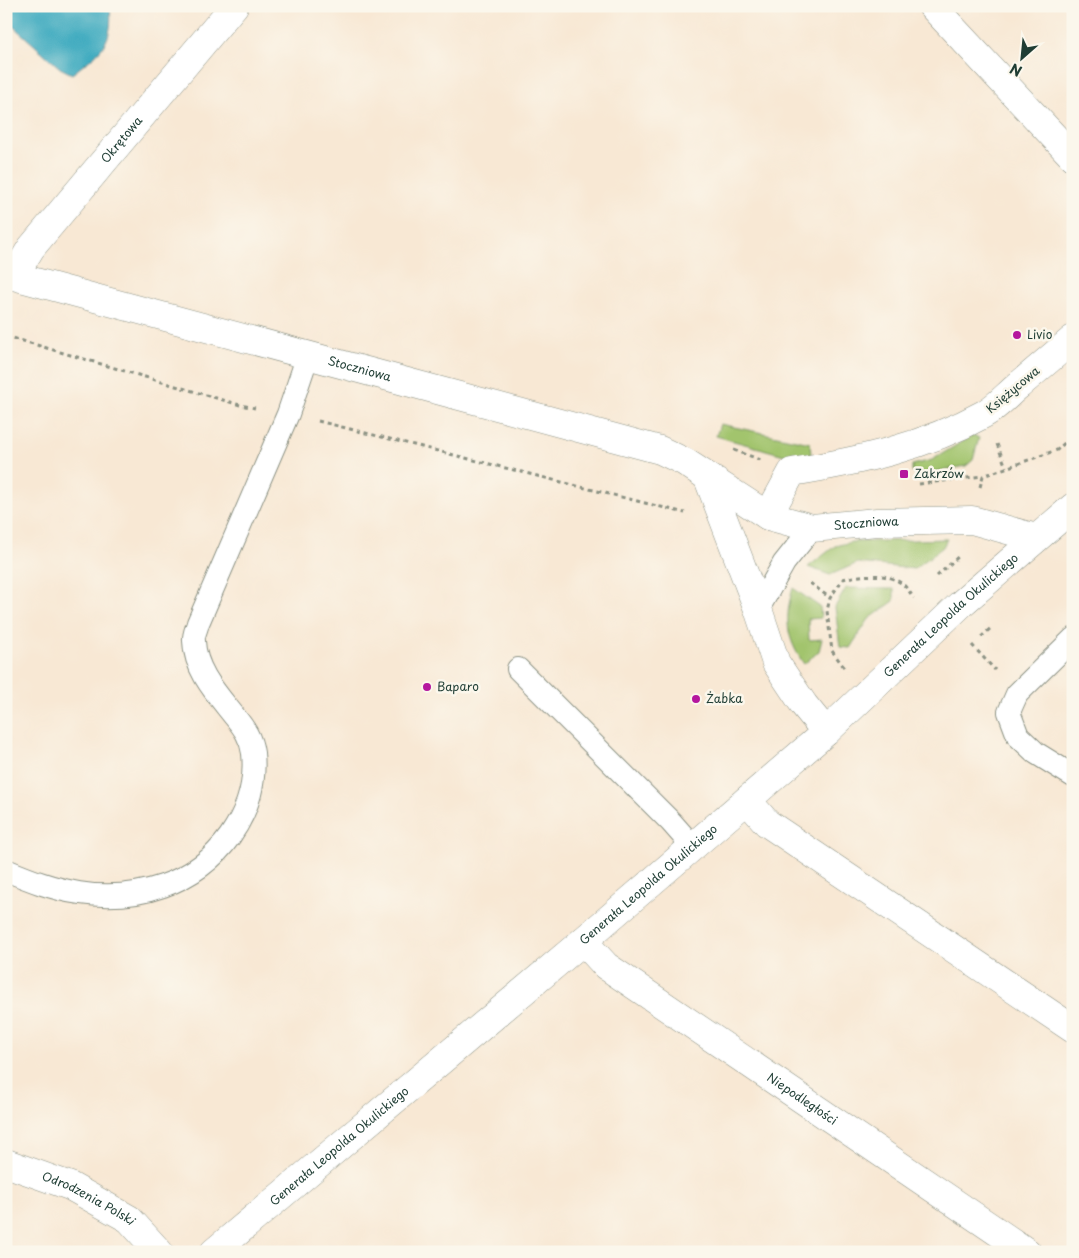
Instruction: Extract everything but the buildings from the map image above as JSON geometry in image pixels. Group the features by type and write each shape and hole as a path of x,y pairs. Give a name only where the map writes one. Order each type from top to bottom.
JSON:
{"street":[{"name":"Okrętowa","path":"10,275 234,6"},
{"path":"932,6 1073,157"},
{"name":"Stoczniowa","path":"10,275 660,450 685,462 768,516 812,528 877,522 972,520 1036,538"},
{"name":"Księżycowa","path":"768,516 792,472 846,463 919,444 985,413 1073,339"},
{"path":"707,476 758,609 776,664 804,705 826,732"},
{"name":"Generała Leopolda Okulickiego","path":"214,1252 693,847 826,732 961,604 1036,538 1070,515"},
{"path":"746,800 767,823 1073,1029"},
{"name":"Niepodległości","path":"583,940 606,966 1027,1252"},
{"name":"Odrodzenia Polski","path":"6,1163 70,1186 130,1218 159,1252"}],"lane":[{"path":"6,870 34,882 79,893 120,894 156,888 192,873 223,845 239,823 248,803 252,779 253,753 248,735 206,679 197,661 194,640 198,623 288,414 308,355"},
{"path":"758,609 784,564 812,528"},
{"path":"1073,639 1017,694 1009,712 1018,736 1036,753 1073,776"},
{"path":"518,669 693,847"}],"path":[{"path":"6,336 240,405 288,414 469,458 688,514"},
{"path":"980,489 983,476 1057,450 1073,434"},
{"path":"784,564 830,598"},
{"path":"845,668 832,651 827,611 830,598 842,579 862,575 881,576 902,583 914,598"}],"green space":[{"path":"720,424 810,443 811,455 802,460 716,436"},
{"path":"973,435 979,438 973,460 966,466 916,475 912,472 912,465 932,460"},
{"path":"947,539 943,547 914,569 858,563 830,575 808,567 835,546 851,542"},
{"path":"793,588 820,607 821,618 808,619 809,640 822,639 819,651 804,664 793,645 788,627 788,609"},
{"path":"846,588 894,589 894,601 869,619 850,648 840,647 835,607"}],"water":[{"path":"6,6 110,6 110,30 107,39 97,53 72,74 60,68 6,20"}],"place":[{"name":"Livio","path":"1017,335"},
{"name":"Zakrzów","path":"904,474"},
{"name":"Baparo","path":"427,687"},
{"name":"Żabka","path":"696,699"}]}
